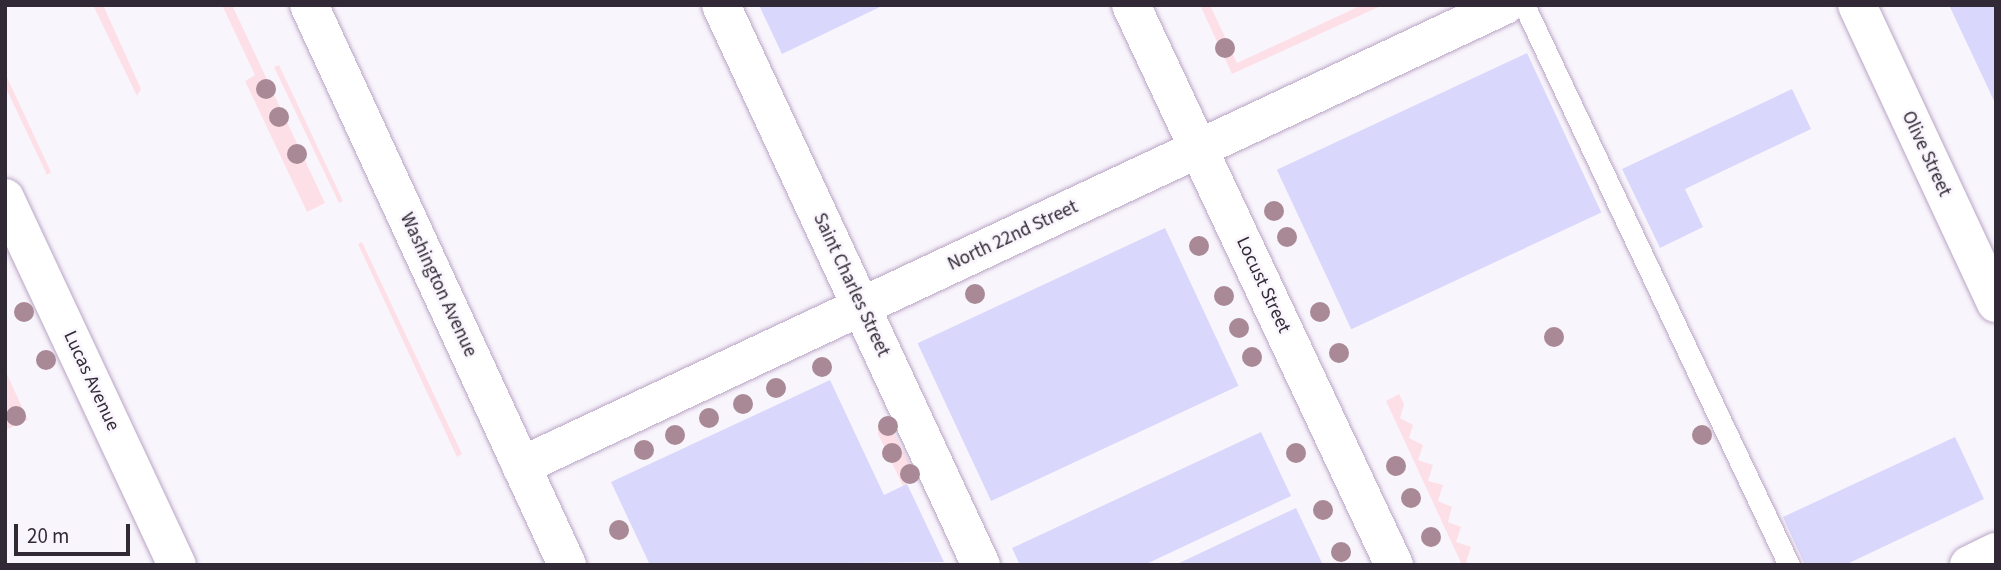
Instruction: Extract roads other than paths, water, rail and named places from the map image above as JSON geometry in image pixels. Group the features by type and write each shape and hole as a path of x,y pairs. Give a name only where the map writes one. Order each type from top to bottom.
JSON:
{"street":[{"name":"Washington Avenue","path":"309,5 567,565"},
{"name":"Saint Charles Street","path":"720,5 981,565"},
{"name":"Locust Street","path":"1130,5 1394,565"},
{"name":"North 22nd Street","path":"521,466 1505,5"},
{"name":"Olive Street","path":"1857,5 1996,303"},
{"name":"Lucas Avenue","path":"5,198 177,565"},
{"path":"1969,565 1996,552"}],"lane":[{"path":"1524,5 1788,565"}]}
